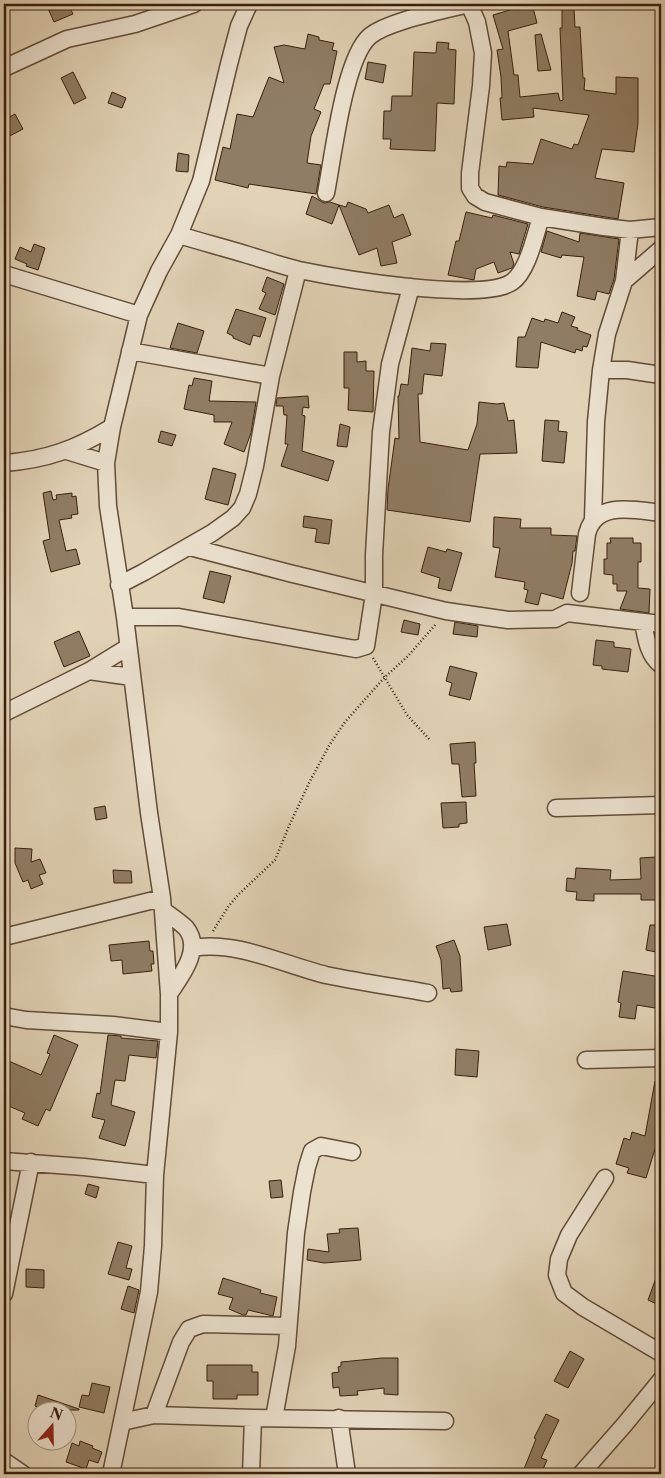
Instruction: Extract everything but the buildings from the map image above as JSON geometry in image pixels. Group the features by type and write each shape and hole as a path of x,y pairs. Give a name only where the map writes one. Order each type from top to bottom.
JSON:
{"street":[{"path":"4,68 67,39 135,24 194,4"},
{"path":"111,1474 148,1292 153,1246 155,1175 169,1032 169,994 163,904 149,813 125,617 108,506 106,463 112,427 139,315 178,235 201,181 239,26 249,4"},
{"path":"326,193 342,109 357,53 370,37 392,25 468,4 477,22 482,53 481,86 470,173 470,188 475,196 485,202 541,217 604,228 630,230 661,227"},
{"path":"178,235 298,270 435,290 478,289 496,287 512,282 522,271 541,217"},
{"path":"593,519 596,422 601,370 607,334 624,281 630,230"},
{"path":"624,281 661,250"},
{"path":"119,585 190,547 233,518 242,508 256,466 271,376 298,270"},
{"path":"4,274 139,315"},
{"path":"125,617 179,618 356,649 366,646 374,594 374,555 381,432 390,364 411,287"},
{"path":"130,351 271,376"},
{"path":"601,370 627,370 661,375"},
{"path":"4,464 29,461 68,451 112,427"},
{"path":"68,451 106,463"},
{"path":"580,592 587,534 593,519 606,511 621,509 661,513"},
{"path":"190,547 446,611 508,620 555,619 567,613 661,624"},
{"path":"643,622 648,647 661,665"},
{"path":"4,713 89,671 128,646"},
{"path":"89,671 132,677"},
{"path":"556,808 661,804"},
{"path":"4,937 163,904"},
{"path":"163,904 186,929 198,947"},
{"path":"198,947 230,948 326,974 428,993"},
{"path":"169,994 182,975 190,957 198,947"},
{"path":"4,1016 26,1020 113,1025 169,1032"},
{"path":"586,1060 661,1058"},
{"path":"274,1418 287,1346 296,1233 306,1167 312,1151 321,1146 352,1152"},
{"path":"4,1161 155,1175"},
{"path":"4,1294 31,1162"},
{"path":"605,1178 569,1235 559,1259 557,1275 564,1293 583,1307 661,1353"},
{"path":"154,1415 181,1342 189,1329 203,1324 288,1326"},
{"path":"581,1474 661,1380"},
{"path":"122,1422 154,1415 445,1421"},
{"path":"251,1474 253,1418"},
{"path":"339,1418 347,1474"},
{"path":"4,1461 23,1474"}],"path":[{"path":"198,947 238,895 275,860 296,811 330,744 345,722 384,678 435,627 446,611"},
{"path":"366,646 407,715 430,740"}]}
